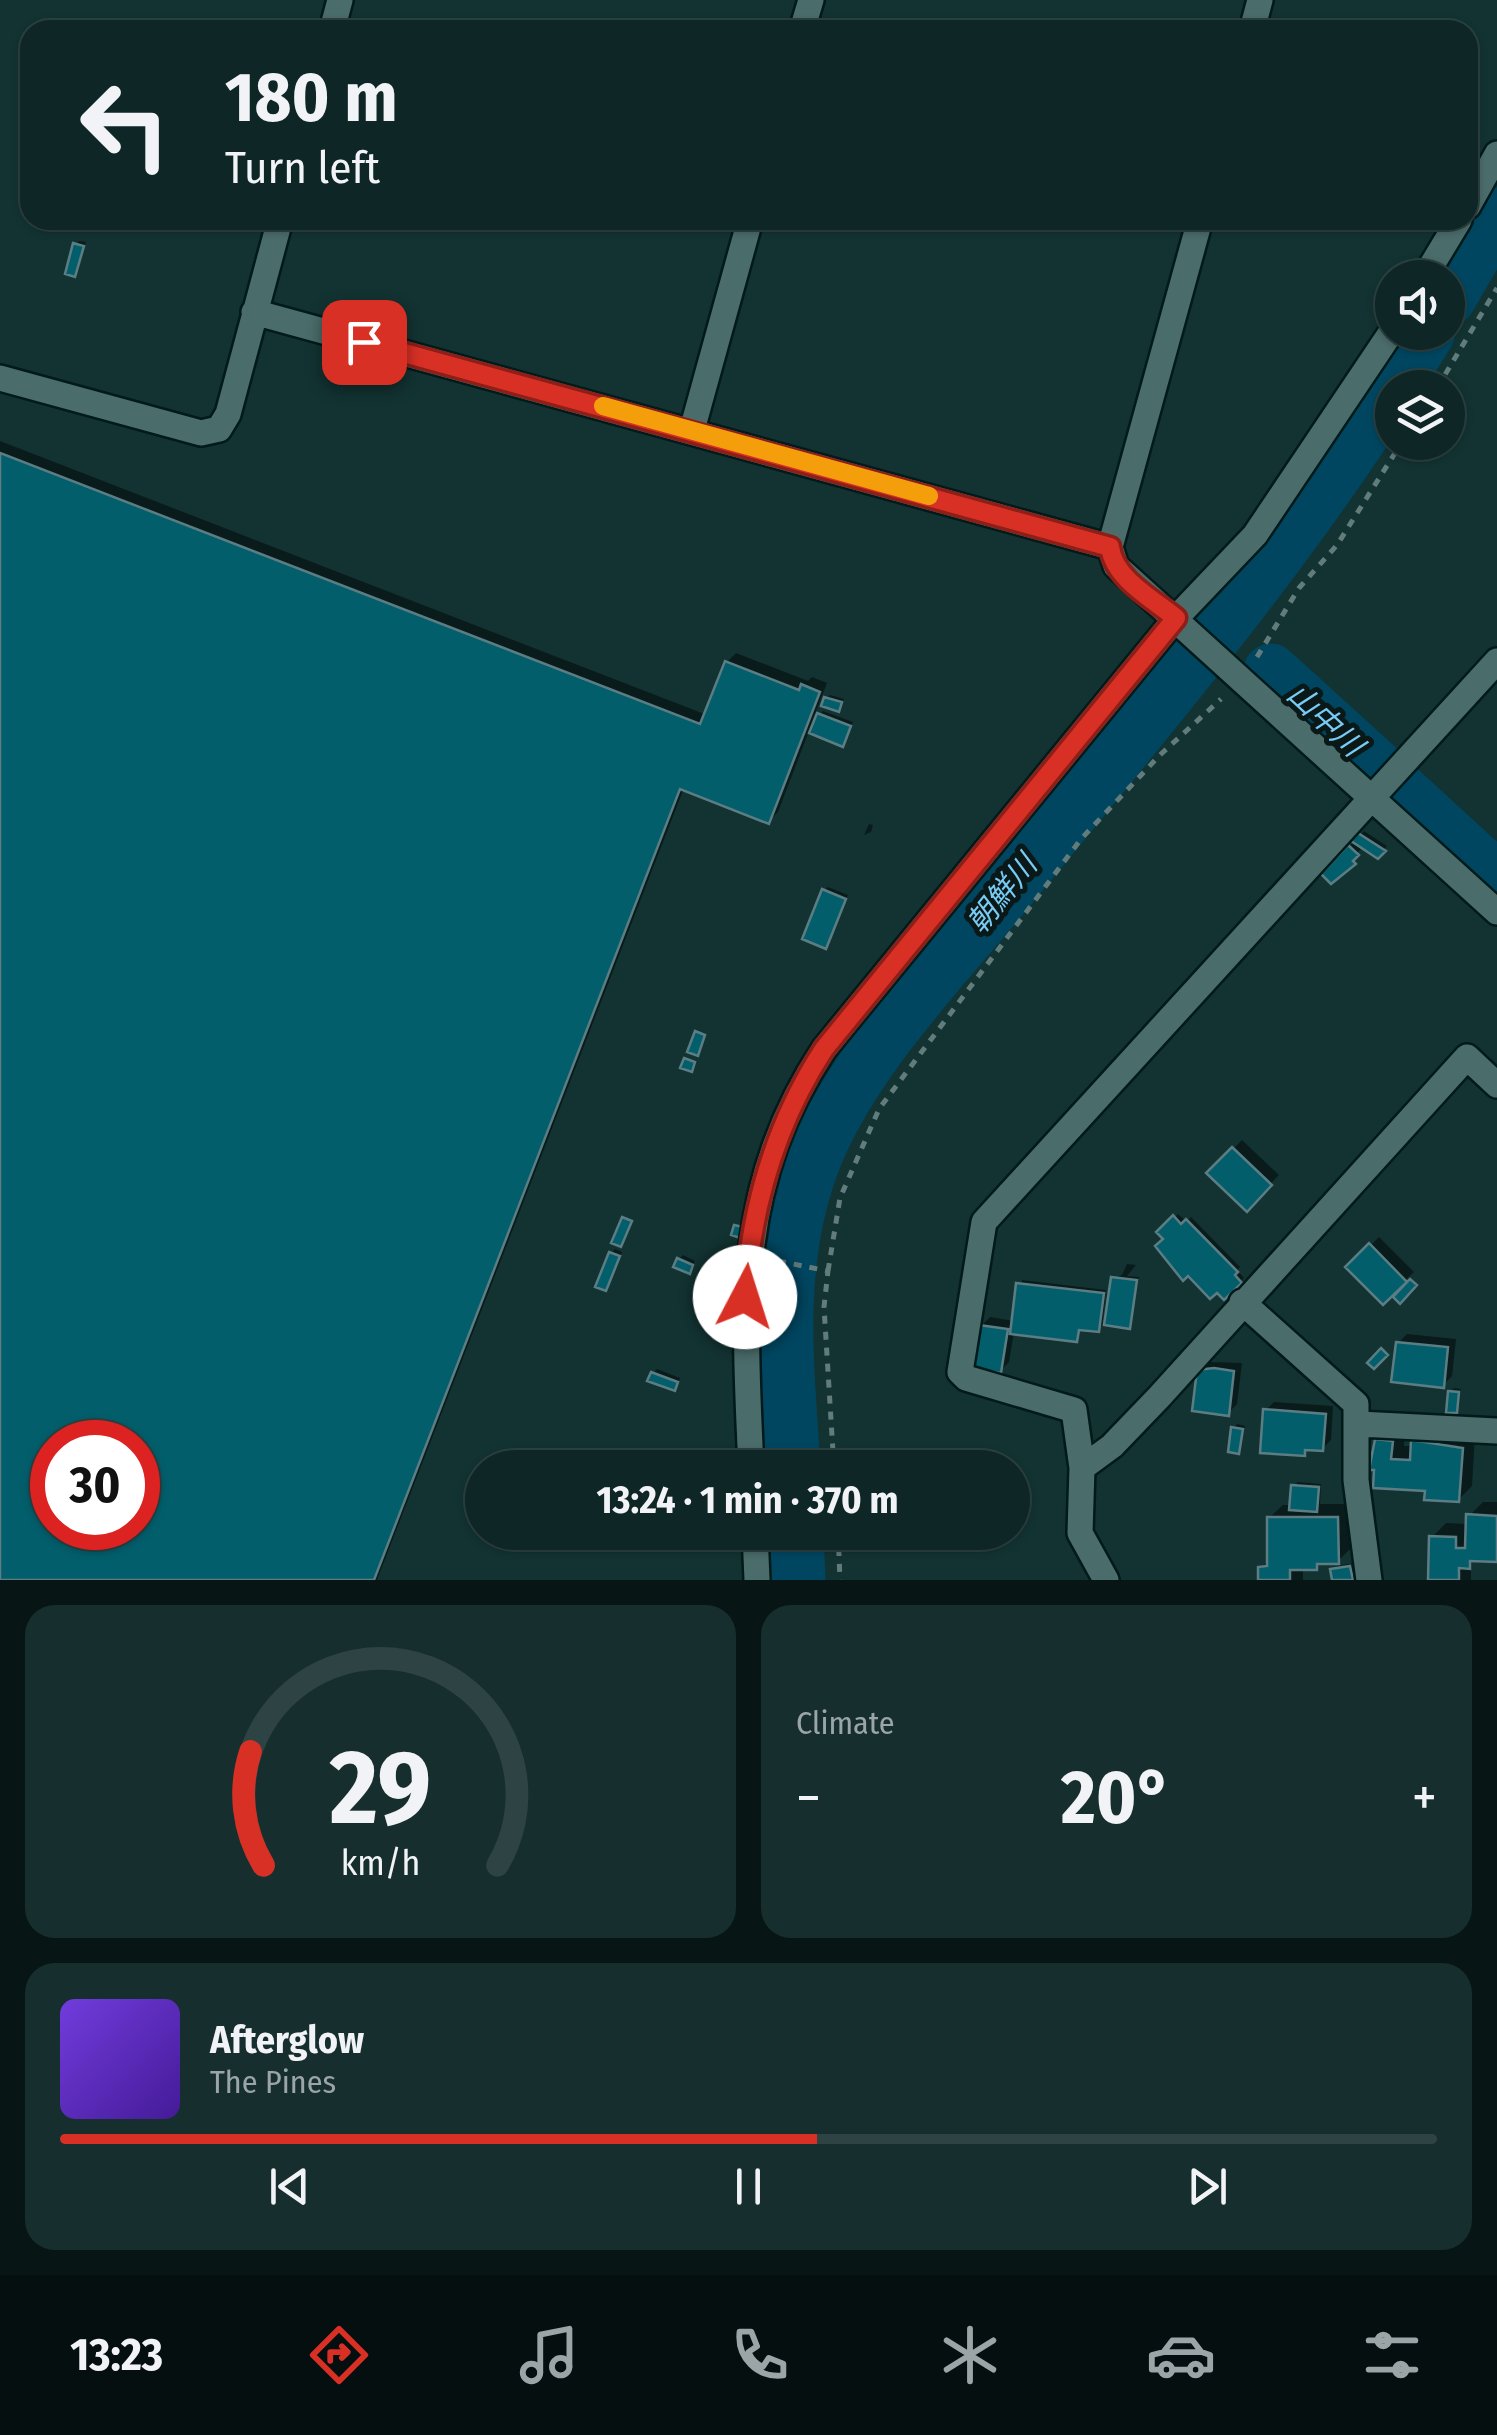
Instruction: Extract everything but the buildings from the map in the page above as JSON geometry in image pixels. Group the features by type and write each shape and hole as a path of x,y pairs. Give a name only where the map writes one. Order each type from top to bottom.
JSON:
{"street":[{"path":"1478,188 1497,154"},
{"path":"0,378 209,432 225,423 277,230"},
{"path":"692,430 747,230"},
{"path":"1197,230 1110,547 1116,566 1497,912"},
{"path":"1435,260 1453,230"},
{"path":"254,312 1110,547"},
{"path":"751,1450 745,1297 748,1256 760,1194 803,1082 824,1049 1178,620 1254,535 1379,350"},
{"path":"1106,1580 1080,1534 1082,1468 1074,1410 966,1378 960,1372 984,1222 1497,661"},
{"path":"1082,1468 1112,1446 1467,1057 1497,1085"},
{"path":"1242,1302 1356,1404 1356,1480 1370,1580"},
{"path":"1359,1424 1497,1431"},
{"path":"755,1550 757,1580"}],"path":[{"path":"1447,370 1497,288"},
{"path":"833,1450 824,1323 825,1271 840,1198 879,1108 1081,839 1272,638 1299,588 1337,545 1391,460"},
{"path":"775,1261 825,1271"},
{"path":"839,1550 840,1580"}],"waterway":[{"name":"朝鮮川","path":"1465,270 1497,215"},
{"name":"朝鮮川","path":"1404,370 1417,350"},
{"name":"朝鮮川","path":"792,1450 786,1320 791,1248 808,1175 845,1098 896,1023 1209,643 1304,518 1375,414"},
{"name":"山中川","path":"1271,671 1380,770"},
{"name":"山中川","path":"1400,790 1497,879"},
{"name":"朝鮮川","path":"797,1550 798,1580"}],"slow traffic":[{"path":"603,406 929,496"}],"route":[{"path":"364,342 1110,547 1116,566 1125,576 1176,618 824,1049 803,1082 760,1194 745,1297"}]}
